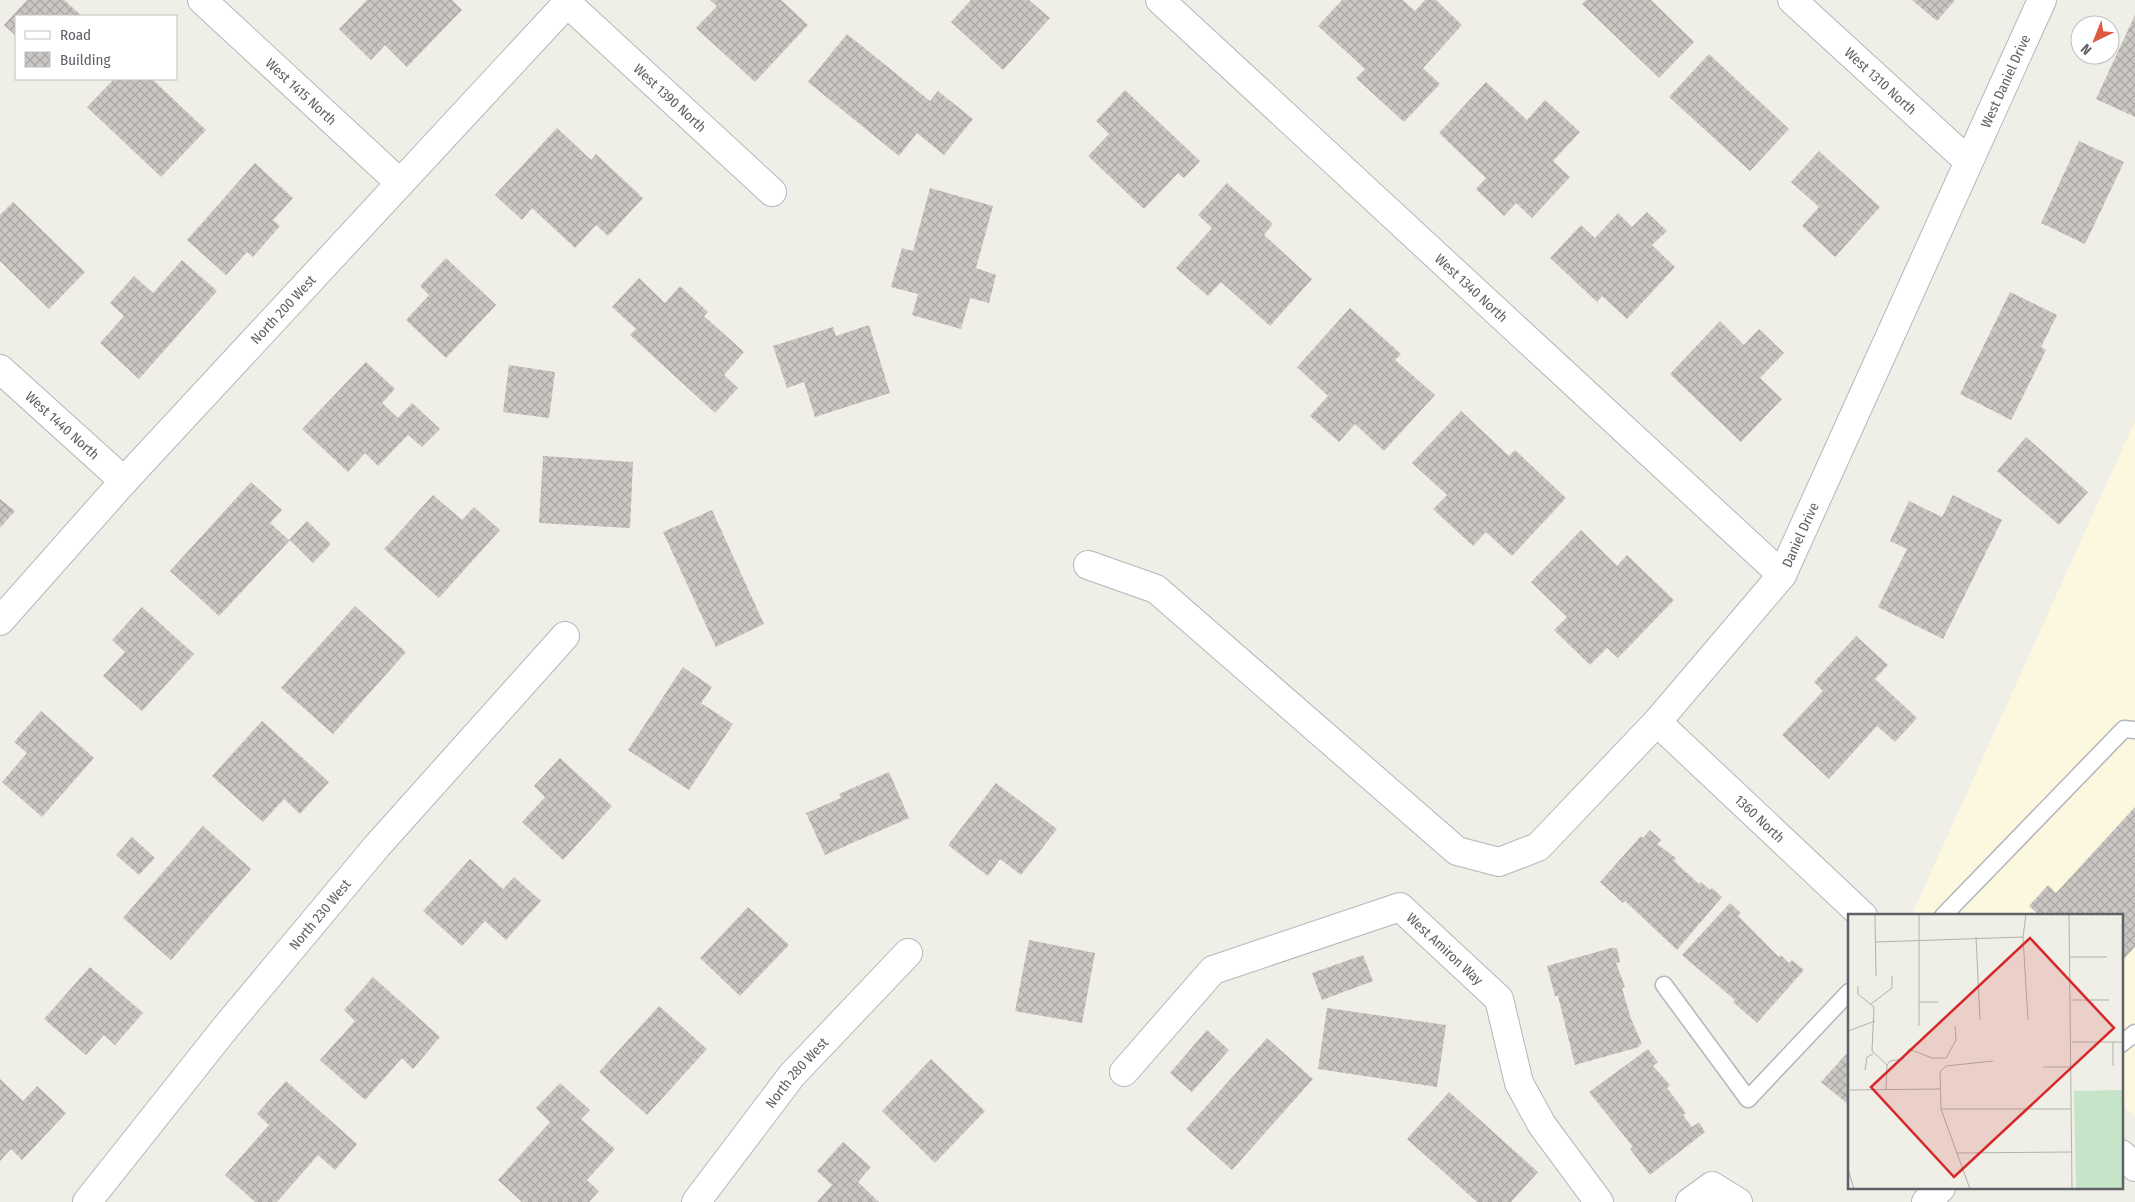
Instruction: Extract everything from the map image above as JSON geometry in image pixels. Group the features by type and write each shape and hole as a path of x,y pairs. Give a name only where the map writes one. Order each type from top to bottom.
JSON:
{"street":[{"name":"West 1415 North","path":"202,0 400,183"},
{"name":"West 1340 North","path":"1160,0 1782,575"},
{"name":"West 1310 North","path":"1792,0 1968,161"},
{"name":"West Daniel Drive","path":"1968,161 2042,0"},
{"name":"North 200 West","path":"0,621 124,481 569,1"},
{"name":"West 1390 North","path":"569,1 772,192"},
{"name":"Daniel Drive","path":"1088,566 1156,588 1457,852 1499,862 1538,847 1656,722 1782,575 1968,161"},
{"name":"West 1440 North","path":"0,369 124,481"},
{"name":"North 230 West","path":"87,1202 226,1027 371,854 565,636"},
{"name":"1360 North","path":"1656,722 1860,914"},
{"name":"West Amiron Way","path":"1124,1072 1213,970 1400,907 1499,999 1519,1084 1542,1125 1599,1202"},
{"name":"North 280 West","path":"696,1202 792,1075 908,953"},
{"path":"2122,1155 2135,1167"},
{"path":"1690,1202 1712,1186 1738,1202"},
{"path":"1926,1202 1939,1190"}],"lane":[{"path":"1945,914 2124,729 2135,730"},
{"path":"1664,985 1748,1099 1848,993"},
{"path":"2122,1043 2135,1033"}],"shaded area":[{"path":"2135,421 2135,1117 2122,1105 2122,914 1916,914 1913,912"}],"building":[{"path":"27,0 64,0 81,15 15,15 15,35 4,25"},
{"path":"367,0 452,0 462,10 407,67 385,45 371,60 339,29"},
{"path":"710,0 781,0 808,25 755,82 696,28 717,6"},
{"path":"971,0 1029,0 1050,18 1003,70 951,22"},
{"path":"1342,0 1403,0 1415,11 1425,0 1436,0 1462,25 1423,68 1440,84 1404,122 1356,78 1365,69 1318,26"},
{"path":"1586,0 1651,0 1694,42 1659,78 1582,4"},
{"path":"1912,0 1955,0 1937,21"},
{"path":"2135,15 2135,117 2096,99 2112,65 2120,65 2120,47"},
{"path":"847,34 930,101 938,91 973,119 944,155 917,133 899,156 808,82"},
{"path":"1709,54 1789,129 1750,171 1669,97"},
{"path":"113,80 153,80 206,130 161,177 87,107"},
{"path":"1486,82 1527,120 1545,100 1580,132 1553,161 1570,177 1532,218 1516,203 1504,216 1476,189 1486,178 1439,133"},
{"path":"1125,90 1200,161 1184,178 1178,173 1144,209 1088,156 1109,134 1096,121"},
{"path":"557,128 591,160 596,154 643,198 608,236 596,225 575,248 532,208 522,220 495,195"},
{"path":"2079,141 2124,162 2085,244 2041,223"},
{"path":"1819,151 1880,207 1835,257 1802,226 1819,207 1791,182"},
{"path":"255,163 293,198 273,220 280,226 253,257 247,252 226,275 187,240"},
{"path":"1227,183 1273,224 1264,235 1312,279 1270,326 1221,282 1208,296 1176,268 1212,228 1198,215"},
{"path":"930,188 993,206 976,268 996,275 989,303 970,298 961,329 912,315 918,294 891,287 902,248 913,251"},
{"path":"13,202 85,272 49,309 0,261 0,215"},
{"path":"1647,212 1667,231 1652,245 1675,267 1627,319 1602,296 1597,302 1550,258 1581,225 1595,238 1618,213 1632,227"},
{"path":"446,258 496,305 446,358 406,320 429,295 420,286"},
{"path":"182,260 217,291 139,379 100,343 124,316 110,303 134,276 153,293"},
{"path":"639,278 665,303 680,286 708,312 704,316 744,352 724,375 738,388 715,413 630,335 636,329 612,307"},
{"path":"2010,292 2057,315 2041,347 2046,350 2011,420 1960,394"},
{"path":"1350,308 1401,354 1395,360 1435,395 1384,451 1355,424 1339,442 1310,416 1328,396 1297,367"},
{"path":"1720,321 1744,345 1759,329 1784,353 1760,378 1782,399 1741,442 1670,374"},
{"path":"869,325 890,393 815,417 804,382 787,388 773,346 833,327 836,336"},
{"path":"366,362 395,389 382,403 398,418 412,403 440,429 422,447 408,435 378,466 365,453 348,472 302,429"},
{"path":"509,365 555,372 549,418 503,412"},
{"path":"1461,411 1509,456 1515,450 1566,498 1512,556 1486,532 1473,546 1433,509 1447,495 1412,463"},
{"path":"2026,437 2088,492 2059,525 1997,471"},
{"path":"543,456 633,462 630,528 539,523"},
{"path":"251,482 282,510 270,523 289,540 307,521 331,544 313,563 290,540 219,616 170,571"},
{"path":"433,495 462,520 474,507 500,530 439,598 384,549"},
{"path":"1953,495 2002,520 1943,639 1878,607 1907,549 1890,541 1909,501 1942,517"},
{"path":"0,499 15,511 0,528"},
{"path":"712,510 764,624 716,647 663,532"},
{"path":"1581,530 1617,566 1627,555 1674,600 1618,658 1607,648 1590,665 1554,630 1567,617 1531,582"},
{"path":"355,606 406,652 333,734 281,688"},
{"path":"142,607 194,654 142,711 103,676 125,652 112,640"},
{"path":"1856,636 1888,665 1875,679 1917,718 1895,742 1877,726 1829,779 1782,735 1823,691 1814,682"},
{"path":"683,667 712,687 701,703 733,724 689,790 628,750"},
{"path":"41,711 94,758 42,817 2,782 27,753 14,742"},
{"path":"262,721 329,782 300,814 284,799 263,822 212,776"},
{"path":"560,758 612,806 563,860 522,822 545,797 534,786"},
{"path":"889,772 909,818 825,855 806,813 841,798 839,794"},
{"path":"996,783 1057,829 1021,875 1000,859 988,876 948,845"},
{"path":"2135,807 2135,947 2122,961 2122,914 2038,914 2029,906 2048,885 2056,893"},
{"path":"203,826 251,869 171,960 123,918"},
{"path":"1650,830 1661,840 1657,844 1676,858 1674,861 1699,884 1701,882 1710,890 1712,888 1722,897 1677,950 1625,901 1623,903 1600,882 1641,836 1643,838"},
{"path":"132,837 155,858 139,875 116,855"},
{"path":"470,859 503,889 514,877 541,901 506,940 485,921 462,946 423,911"},
{"path":"1730,903 1741,913 1738,916 1779,957 1781,955 1789,963 1792,960 1804,970 1757,1023 1733,1002 1735,1000 1682,955"},
{"path":"748,907 789,945 740,996 700,958"},
{"path":"1029,940 1095,953 1082,1023 1015,1011"},
{"path":"1617,948 1620,962 1616,963 1625,987 1622,988 1631,1019 1642,1044 1639,1047 1575,1065 1558,996 1555,996 1547,966"},
{"path":"1363,955 1373,981 1322,1000 1312,973"},
{"path":"90,967 143,1013 115,1045 104,1035 86,1055 44,1019"},
{"path":"373,977 440,1037 413,1069 402,1058 365,1100 320,1060 355,1021 344,1010"},
{"path":"659,1006 707,1049 647,1115 599,1072"},
{"path":"1327,1008 1446,1025 1437,1087 1318,1069"},
{"path":"1207,1030 1229,1050 1192,1092 1170,1073"},
{"path":"1267,1038 1313,1079 1232,1170 1186,1129"},
{"path":"1648,1049 1658,1062 1653,1066 1670,1085 1667,1088 1686,1113 1683,1115 1692,1127 1699,1122 1705,1132 1650,1175 1630,1149 1633,1147 1589,1092"},
{"path":"1848,1052 1848,1104 1821,1082"},
{"path":"931,1059 985,1111 935,1163 882,1111"},
{"path":"0,1079 23,1101 37,1086 66,1113 22,1160 11,1149 0,1161"},
{"path":"286,1081 357,1144 335,1170 318,1155 277,1202 255,1202 225,1175 269,1125 257,1114"},
{"path":"560,1083 590,1110 581,1119 615,1149 587,1180 599,1191 589,1202 522,1202 498,1180 550,1122 536,1108"},
{"path":"1449,1092 1538,1172 1511,1202 1477,1202 1407,1139"},
{"path":"843,1142 871,1167 858,1182 879,1202 817,1202 832,1185 817,1171"}]}
